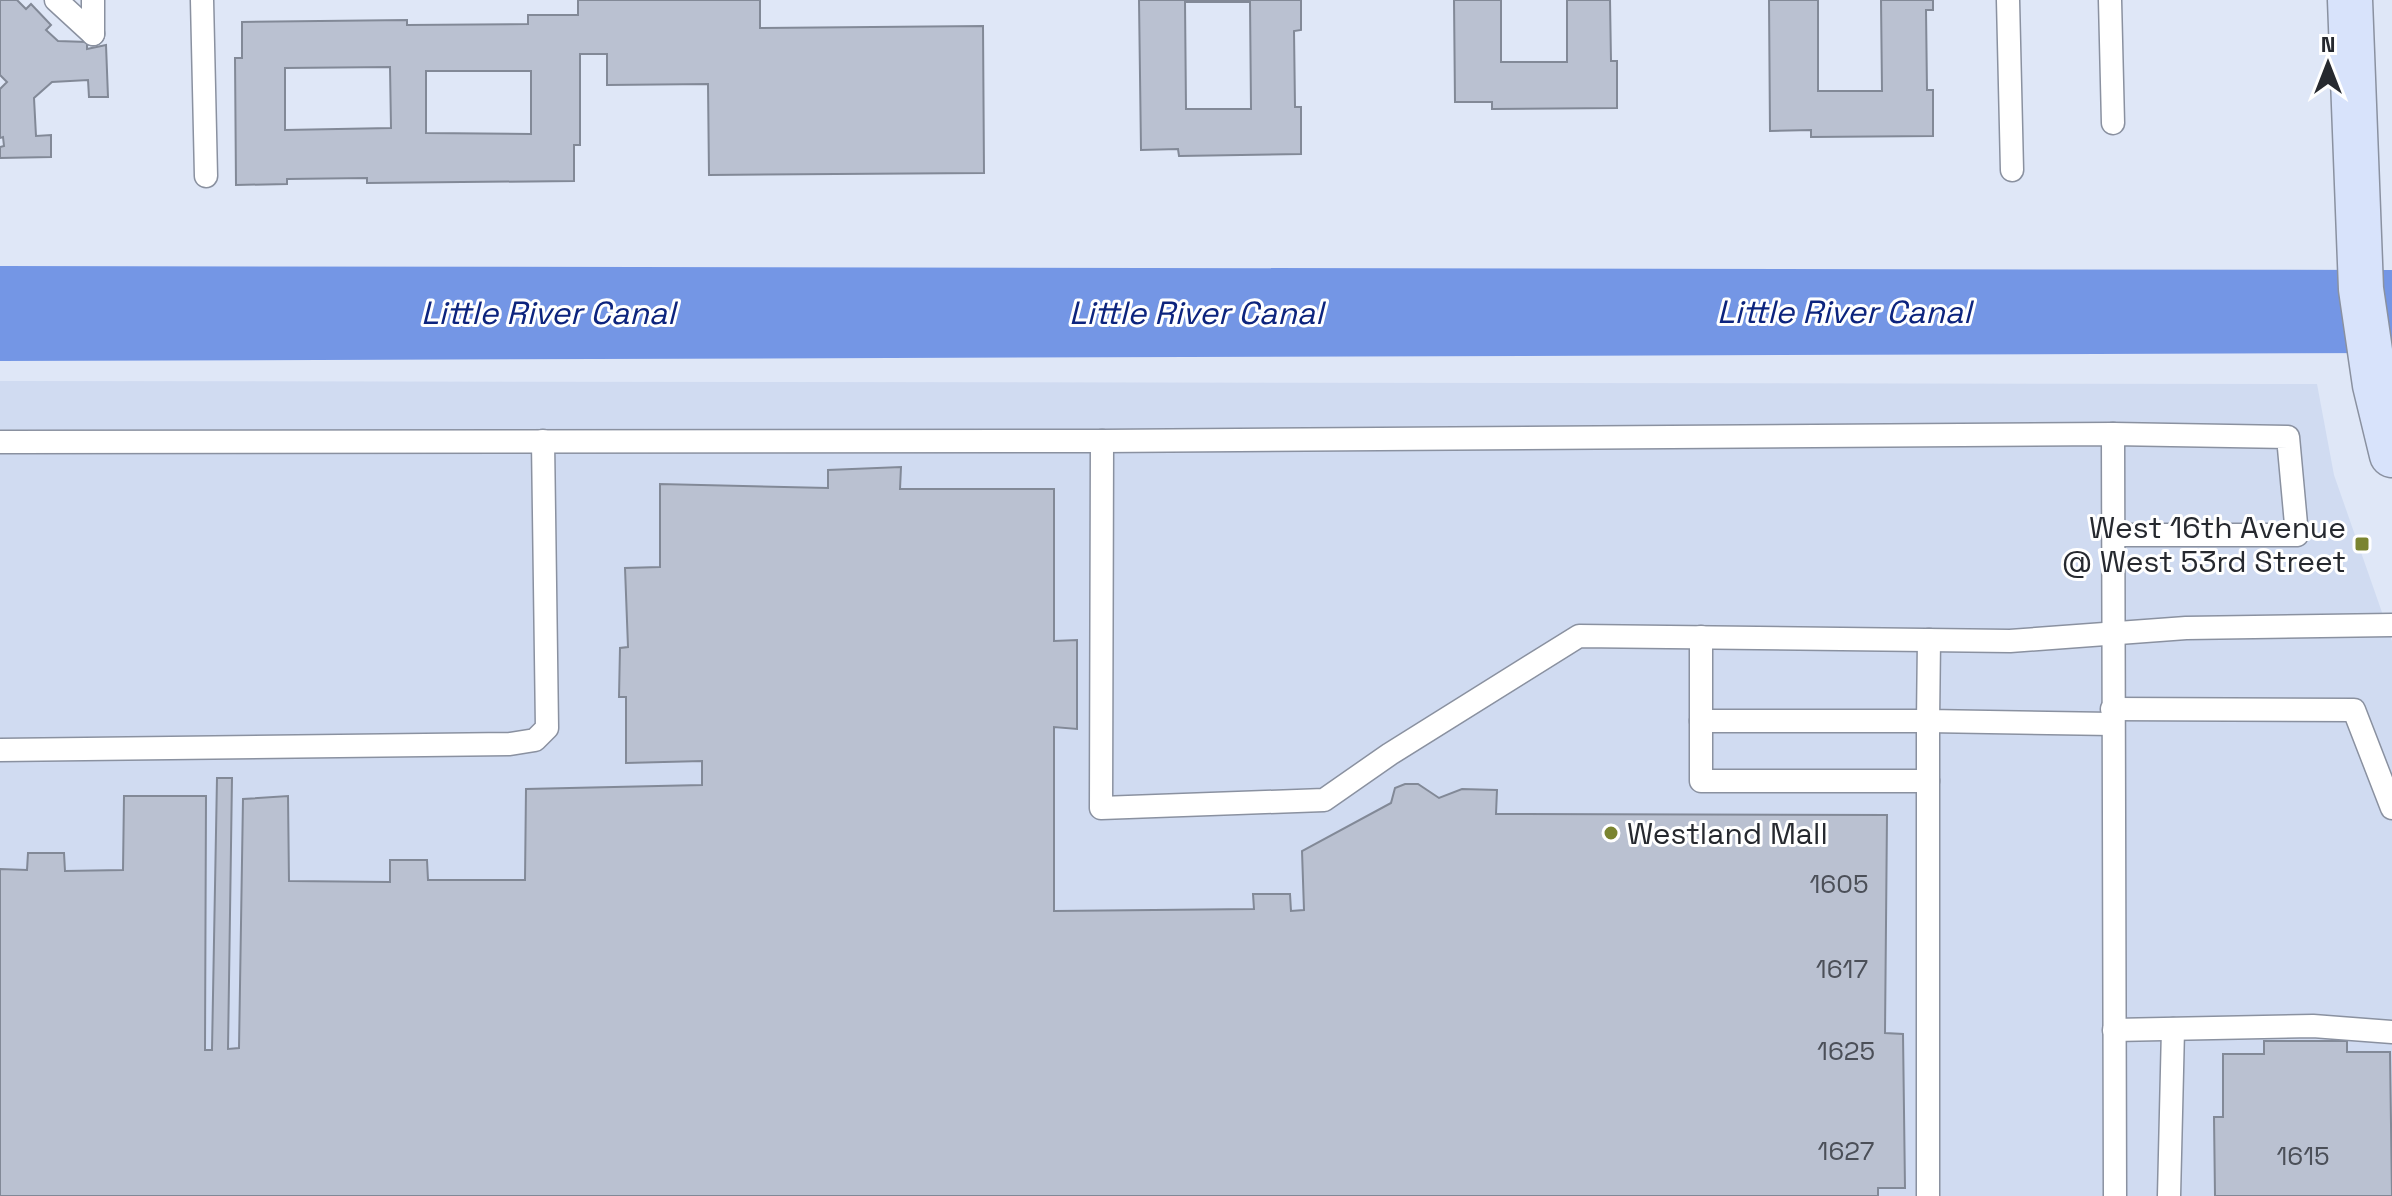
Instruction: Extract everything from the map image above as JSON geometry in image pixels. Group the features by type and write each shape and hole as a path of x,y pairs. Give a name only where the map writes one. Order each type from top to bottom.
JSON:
{"main road":[{"path":"2350,0 2361,289 2375,385 2392,455"}],"lane":[{"path":"56,0 93,34 93,0"},
{"path":"202,0 206,176"},
{"path":"2008,0 2012,170"},
{"path":"2110,0 2113,123"},
{"path":"2113,434 2115,1196"},
{"path":"0,442 1102,441 2113,434 2288,437 2297,535 2113,535"},
{"path":"0,750 341,748 510,744 535,740 547,728 543,441"},
{"path":"1102,441 1101,808 1324,800 1390,754 1579,636 2010,641 2113,636 2186,628 2392,625"},
{"path":"1701,637 1701,781 1928,781"},
{"path":"1928,1196 1929,640"},
{"path":"1701,721 1928,721 2354,710 2392,808"},
{"path":"2114,1030 2313,1026 2392,1032"},
{"path":"2169,1196 2173,1029"}],"shaded area":[{"path":"0,381 2317,384 2334,475 2392,641 2392,1196 0,1196"}],"water":[{"name":"Little River Canal","path":"0,266 2392,270 2392,353 0,361"}],"building":[{"path":"0,0 17,0 26,9 31,4 51,25 46,30 58,41 87,42 87,49 106,45 108,97 89,97 88,80 52,82 34,98 36,136 51,135 51,157 0,158 0,147 4,146 3,137 0,138 0,89 7,82 0,75"},
{"path":"578,0 760,0 760,28 983,26 984,173 709,175 708,84 607,85 607,54 580,54 580,145 574,145 574,181 367,183 367,178 287,179 287,184 236,185 235,58 242,58 242,22 407,20 407,25 528,24 528,15 578,15","holes":["390,67 391,128 285,130 285,68","426,71 531,71 531,134 426,133"]},
{"path":"1139,0 1301,0 1301,30 1294,31 1295,107 1301,107 1301,154 1179,156 1178,149 1141,150","holes":["1185,2 1250,2 1251,109 1186,109"]},
{"path":"1454,0 1501,0 1501,62 1567,62 1567,0 1610,0 1611,61 1617,61 1617,108 1492,109 1492,102 1455,102"},
{"path":"1769,0 1818,0 1818,91 1882,91 1881,0 1933,0 1933,10 1926,10 1927,90 1933,90 1933,136 1811,137 1811,130 1770,131"},
{"name":"Westland Mall","path":"901,467 900,489 1054,489 1054,641 1077,640 1077,729 1054,727 1054,911 1254,909 1253,894 1290,894 1291,911 1304,910 1302,851 1391,803 1395,788 1405,784 1418,784 1439,798 1462,789 1497,790 1496,814 1887,815 1885,1033 1903,1034 1905,1188 1878,1188 1878,1196 0,1196 0,869 27,870 28,853 64,853 65,871 123,870 124,796 206,796 205,1050 212,1050 217,778 232,778 228,1049 239,1048 243,799 288,796 289,881 390,882 390,860 427,860 428,880 525,880 526,789 702,785 702,761 626,763 626,697 619,697 620,648 628,647 625,568 660,567 660,484 828,488 828,470"},
{"path":"2264,1041 2347,1041 2347,1052 2390,1052 2392,1196 2215,1196 2214,1117 2223,1117 2223,1054 2264,1054"}],"place":[{"name":"West 16th Avenue @ West 53rd Street","path":"2362,544"},
{"name":"Westland Mall","path":"1611,833"}]}
